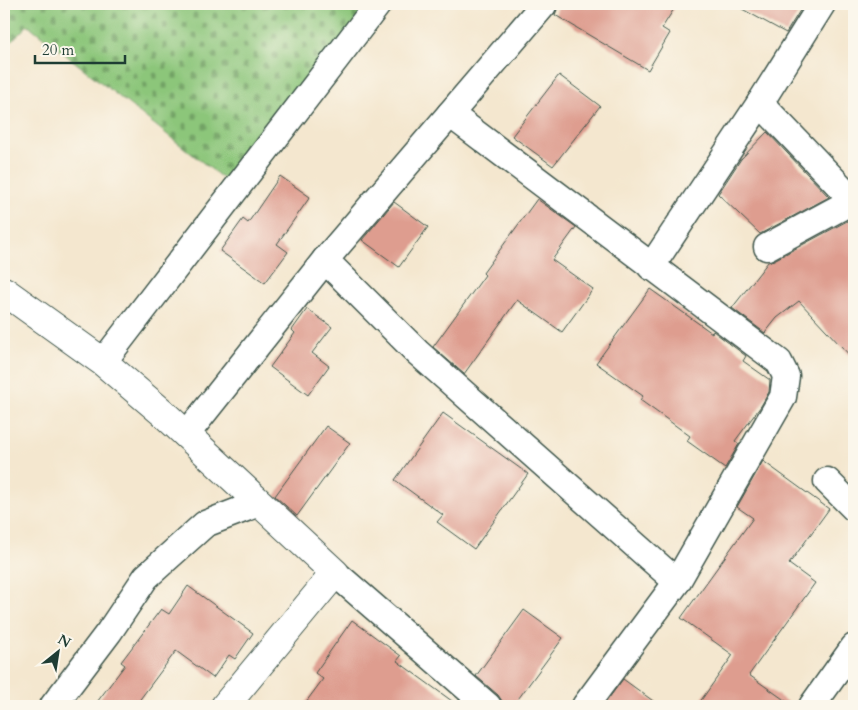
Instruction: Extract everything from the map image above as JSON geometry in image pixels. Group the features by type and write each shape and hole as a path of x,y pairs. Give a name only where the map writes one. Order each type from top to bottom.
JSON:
{"street":[{"path":"103,362 378,4"},
{"path":"186,435 325,260 544,4"},
{"path":"651,266 760,103 822,4"},
{"path":"760,103 854,200 767,247"},
{"path":"450,114 779,362 786,376 783,397 676,582 585,706"},
{"path":"325,260 417,352 676,582"},
{"path":"4,291 103,362 186,435 335,573 488,706"},
{"path":"826,481 854,508"},
{"path":"53,706 109,632 146,577 205,524 259,503"},
{"path":"225,706 335,573"},
{"path":"812,706 854,647"}],"green space":[{"path":"4,4 382,4 225,180 28,25 4,49"}],"building":[{"path":"559,4 677,4 662,28 670,33 648,70 555,15"},
{"path":"733,4 804,4 786,33"},
{"path":"559,75 600,106 553,166 512,136"},
{"path":"767,132 829,197 760,234 718,194 741,159"},
{"path":"280,176 310,197 277,244 288,252 265,283 220,251 243,219 248,223"},
{"path":"537,199 576,227 552,260 593,289 562,332 517,300 464,374 433,347 485,275 483,273"},
{"path":"394,202 428,227 399,267 362,240"},
{"path":"849,220 854,225 854,360 799,301 777,318 765,333 732,308 768,262"},
{"path":"650,289 712,333 713,331 746,356 743,361 770,380 769,392 735,441 739,444 725,468 687,441 690,436 640,400 643,396 596,363"},
{"path":"307,309 332,327 312,353 329,366 308,395 270,367 295,333 292,330"},
{"path":"443,413 528,474 474,549 437,522 443,515 395,480"},
{"path":"326,426 350,443 297,516 275,496"},
{"path":"763,461 829,509 789,564 815,583 749,675 793,706 697,706 733,655 681,618 753,518 737,507"},
{"path":"188,586 253,633 235,659 229,655 213,678 176,651 135,706 94,706 125,665 121,662 161,609 169,614"},
{"path":"524,610 563,638 513,706 503,706 498,695 476,676"},
{"path":"352,620 401,656 397,661 456,704 459,700 465,706 303,706 323,679 315,673"},
{"path":"623,679 660,706 603,706"}]}
